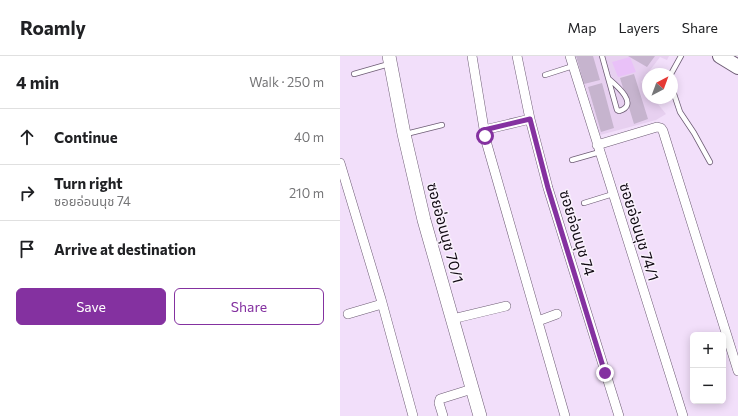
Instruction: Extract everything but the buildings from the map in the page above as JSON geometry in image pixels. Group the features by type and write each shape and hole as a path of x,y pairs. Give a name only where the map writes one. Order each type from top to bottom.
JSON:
{"main road":[{"path":"720,56 738,67"}],"street":[{"path":"472,56 486,141 565,416"},
{"name":"ซอยอ่อนนุช 74","path":"517,56 530,119 548,188 619,416"},
{"name":"ซอยอ่อนนุช 74/1","path":"570,56 683,416"},
{"name":"ซอยอ่อนนุช 70/1","path":"390,60 404,134 424,220 480,416"},
{"path":"484,130 530,119"},
{"path":"598,148 657,126 663,131 738,371"},
{"path":"340,163 382,304 413,416"},
{"path":"348,314 382,304"},
{"path":"452,319 506,306"},
{"path":"538,321 557,314"},
{"path":"443,416 439,403 440,399 472,389"}],"lane":[{"path":"602,56 617,110 623,110 627,102 625,96 622,91 609,79"},
{"path":"674,68 681,56"},
{"path":"354,74 390,60"},
{"path":"545,75 573,66"},
{"path":"677,104 680,112 694,133 710,162"},
{"path":"404,134 442,125"},
{"path":"572,160 598,148"},
{"path":"584,203 613,194"}],"shaded area":[{"path":"576,56 669,56 667,60 660,57 652,68 642,68 641,82 642,104 658,104 666,114 656,120 600,135"},
{"path":"630,57 636,72 618,77 612,62"}],"route":[{"path":"485,136 484,130 530,119 548,188 605,373"}]}
